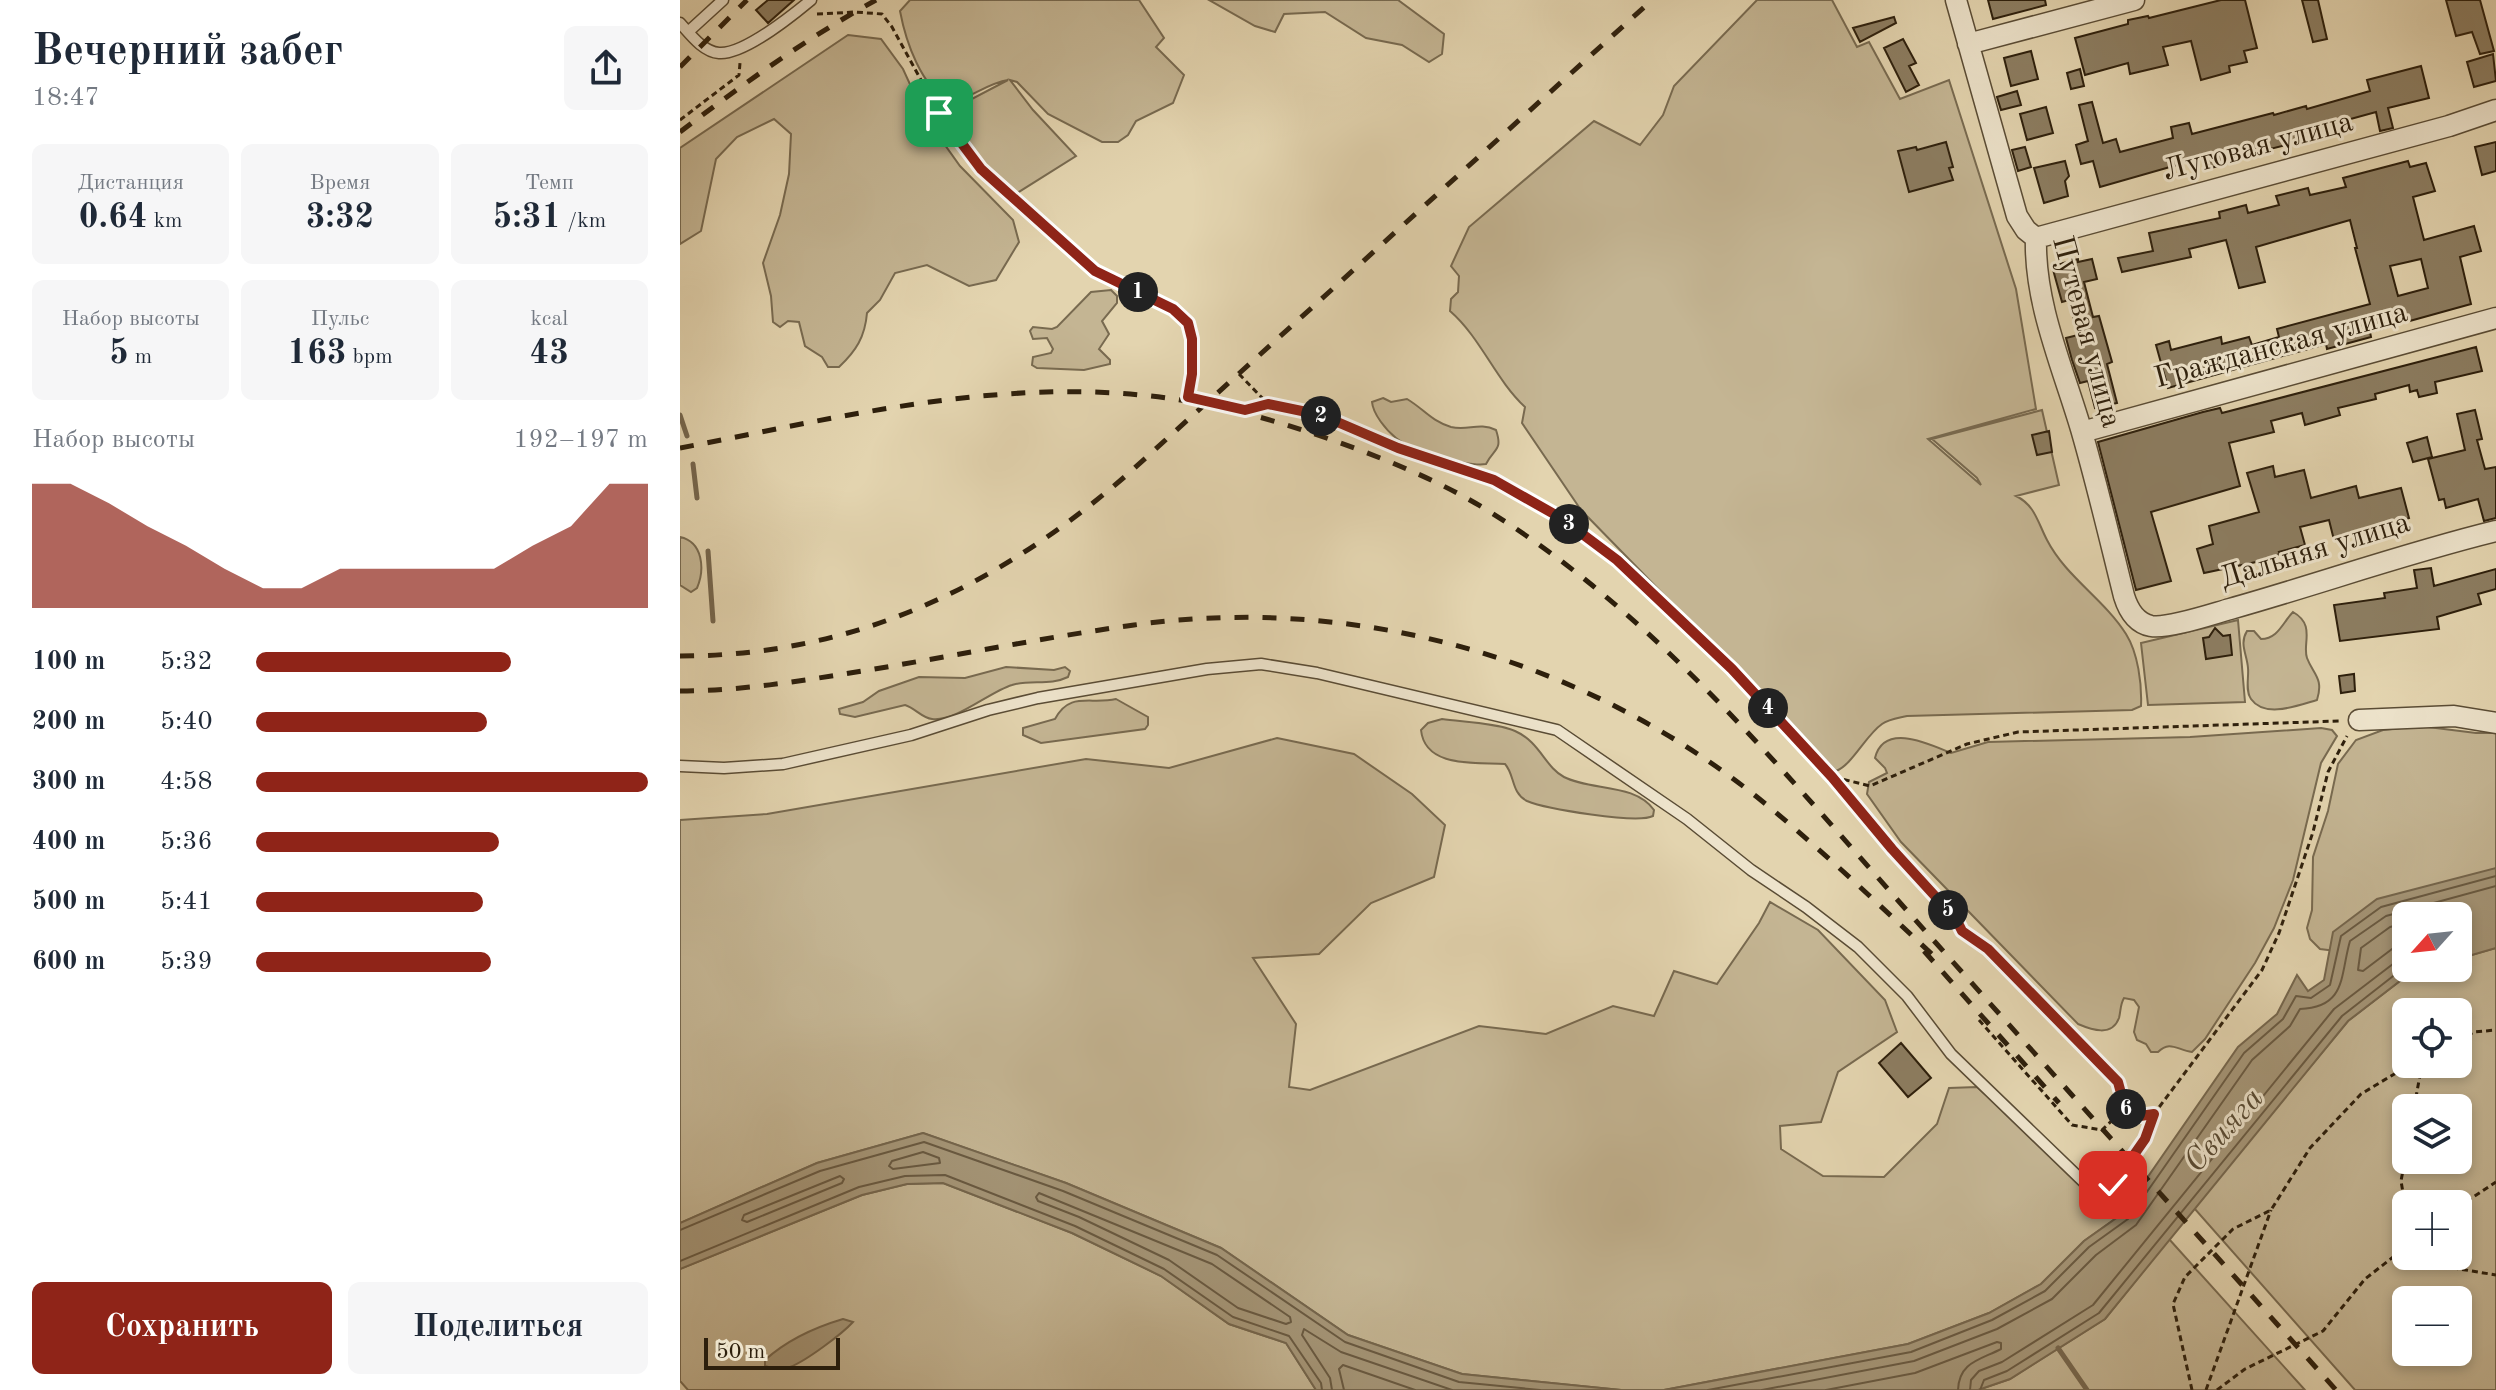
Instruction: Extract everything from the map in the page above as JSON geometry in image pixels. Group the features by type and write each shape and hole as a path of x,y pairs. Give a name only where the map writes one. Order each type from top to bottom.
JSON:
{"street":[{"name":"Путевая улица","path":"1956,0 2017,216 2036,238 2038,280 2082,432 2128,610 2137,619 2152,626"},
{"path":"1968,44 2134,0"},
{"name":"Луговая улица","path":"2036,238 2449,126 2496,110"},
{"name":"Гражданская улица","path":"2082,432 2496,318"},
{"name":"Дальняя улица","path":"2152,626 2180,622 2259,601 2443,544 2496,531"},
{"path":"2359,720 2454,716 2496,723"}],"lane":[{"path":"688,32 723,0"},
{"path":"680,23 703,46 719,53 742,47 811,0"},
{"path":"680,766 724,768 783,764 911,735 988,710 1038,698 1207,669 1261,664 1317,673 1557,730 1687,819 1751,870 1858,947 1907,996 1951,1054 2094,1192 2113,1185"}],"path":[{"path":"793,15 882,14 939,113 981,169 1095,271 1173,309 1188,323 1192,339 1192,374 1188,397 1245,410 1268,404 1321,415 1398,448 1494,480 1561,518 1617,560 1732,669 1832,777 1956,919 1962,931 1988,949 2118,1082 2125,1108 2140,1116 2154,1114"},
{"path":"680,120 739,75 742,47"},
{"path":"1239,374 1268,404"},
{"path":"1832,777 1870,786 1967,744 2018,732 2359,720"},
{"path":"2113,1185 2145,1139 2154,1114 2262,970 2279,933 2308,847 2328,772 2340,745 2359,720"},
{"path":"1979,1020 2072,1125 2102,1130 2125,1108"},
{"path":"2472,1033 2496,1030"},
{"path":"2206,1390 2271,1210 2310,1148 2361,1094 2392,1075"},
{"path":"2472,1198 2496,1182"},
{"path":"2192,1390 2173,1304 2185,1277 2233,1229 2271,1210"},
{"path":"2217,1390 2245,1369 2323,1331 2365,1279 2392,1259"},
{"path":"2466,1270 2496,1275"}],"shaded area":[{"path":"910,0 1139,0 1164,38 1156,47 1184,75 1173,103 1136,121 1128,135 1118,142 1102,142 1048,114 1017,82 1010,80 1076,156 1014,195 969,148 945,113 1008,80 949,103 939,95 916,62 906,36 900,11"},
{"path":"1209,0 1398,0 1444,34 1442,54 1429,62 1402,45 1366,38 1325,12 1284,14 1275,32 1255,26"},
{"path":"1757,0 1832,0 1857,47 1869,42 1900,99 1949,80 2016,289 2036,409 1928,439 1981,485 1932,439 2042,410 2059,485 2016,496 2032,509 2064,565 2126,634 2138,669 2141,706 2132,710 1907,716 1882,724 1848,763 1836,771 1581,510 1522,423 1525,407 1505,384 1471,333 1450,311 1451,299 1458,292 1459,276 1451,266 1469,227 1594,121 1640,145 1663,115 1674,86"},
{"path":"848,35 881,39 903,69 925,117 960,166 1013,220 1019,242 996,280 969,286 927,265 895,273 880,300 867,313 862,336 855,349 839,367 828,367 822,357 805,346 799,322 788,321 780,327 773,322 763,263 780,215 789,174 791,134 774,119 737,137 716,159 701,231 680,244 680,148"},
{"path":"1111,290 1117,296 1117,303 1102,321 1109,334 1099,349 1110,364 1084,370 1037,368 1032,365 1033,357 1051,353 1053,349 1047,338 1033,339 1030,331 1033,327 1057,327 1091,292"},
{"path":"1383,398 1391,402 1407,399 1451,427 1496,430 1498,446 1486,464 1454,460 1414,448 1396,438 1377,417 1372,402"},
{"path":"680,537 693,544 700,557 700,581 691,592 680,585"},
{"path":"2293,612 2300,617 2306,629 2307,658 2318,681 2317,700 2282,709 2265,708 2257,705 2248,692 2245,636 2247,631 2254,631 2261,639 2272,636"},
{"path":"2238,620 2245,702 2148,705 2141,643"},
{"path":"1006,667 1054,670 1065,667 1070,671 1068,677 1061,680 1012,685 941,719 928,718 905,705 855,717 840,714 839,709 863,702 879,691 919,677 965,678"},
{"path":"1116,699 1148,717 1145,729 1041,743 1023,735 1023,728 1055,719 1061,710 1074,702"},
{"path":"1442,719 1489,724 1515,731 1531,741 1557,773 1575,781 1636,795 1654,810 1653,816 1629,818 1591,814 1527,801 1518,793 1505,764 1454,761 1432,751 1425,743 1421,730 1428,723"},
{"path":"2420,726 2496,733 2496,873 2443,887 2418,902 2392,902 2392,918 2336,951 2320,949 2310,939 2307,928 2312,910 2313,857 2328,811 2338,764 2356,740 2383,730"},
{"path":"2321,728 2332,730 2337,736 2321,763 2293,880 2274,928 2205,1039 2192,1052 2170,1046 2151,1052 2146,1044 2137,1040 2134,1032 2139,1007 2134,1000 2124,998 2119,1018 2112,1028 2095,1030 2078,1024 1901,842 1867,794 1869,782 1887,773 1875,758 1880,747 1897,738 1920,741 1951,753 1988,742 2190,737"},
{"path":"1277,738 1354,754 1412,794 1445,825 1434,877 1371,903 1319,954 1253,958 1296,1024 1289,1087 1310,1090 1479,1026 1546,1034 1613,1006 1654,1016 1674,971 1717,984 1770,902 1818,930 1885,1000 1897,1032 1838,1072 1821,1122 1780,1126 1781,1149 1823,1176 1884,1177 1937,1124 1949,1088 1977,1087 2122,1214 2084,1241 2041,1284 1989,1313 1908,1344 1664,1390 1621,1390 1462,1374 1348,1335 1221,1248 1066,1183 923,1133 817,1163 680,1223 680,820 767,814 1086,759 1169,768"},
{"path":"2496,948 2496,1390 2355,1390 2194,1208 2348,1021 2399,982 2472,982 2472,955"},
{"path":"943,1183 1072,1233 1161,1276 1229,1324 1286,1343 1316,1390 688,1390 680,1381 680,1269 862,1195 907,1184"},
{"path":"2169,1239 2305,1390 1978,1390 2010,1379 2105,1319"}],"water":[{"name":"Свияга","path":"2496,868 2496,948 2472,955 2472,902 2392,902 2392,982 2399,982 2348,1021 2105,1319 2010,1379 1978,1390 1664,1390 1908,1344 1989,1313 2041,1284 2084,1241 2122,1214 2238,1047 2277,1014 2297,975 2308,991 2324,980 2333,932 2377,899"},
{"path":"923,1133 1066,1183 1221,1248 1348,1335 1462,1374 1621,1390 1316,1390 1286,1343 1229,1324 1161,1276 1072,1233 943,1183 907,1184 862,1195 680,1269 680,1223 817,1163"},
{"path":"843,1319 853,1322 797,1364 787,1368 765,1366 765,1360 792,1341"}],"building":[{"path":"768,0 794,0 768,23 756,10"},
{"path":"1988,0 2045,0 2046,5 1993,19"},
{"path":"2221,0 2245,0 2257,48 2244,51 2247,62 2229,66 2230,72 2201,80 2191,41 2163,47 2168,65 2130,74 2128,63 2085,75 2075,38 2128,24 2128,20 2149,18"},
{"path":"2302,0 2318,0 2327,39 2313,42"},
{"path":"2446,0 2480,0 2494,51 2480,54 2472,32 2456,36"},
{"path":"1894,17 1896,23 1860,42 1853,28"},
{"path":"1903,39 1916,63 1909,66 1919,85 1906,92 1884,48"},
{"path":"2031,51 2038,79 2011,86 2004,58"},
{"path":"2493,54 2496,81 2474,87 2467,62"},
{"path":"2421,66 2429,98 2388,108 2393,128 2380,131 2376,112 2296,134 2298,142 2238,157 2238,160 2208,169 2205,157 2100,187 2093,161 2081,164 2076,145 2088,141 2079,105 2092,102 2103,143 2116,139 2120,152 2173,138 2171,127 2189,123 2192,134 2273,113 2306,106 2307,109 2370,91 2367,80"},
{"path":"2080,69 2084,86 2071,89 2067,73"},
{"path":"2017,91 2021,105 2001,110 1997,97"},
{"path":"2046,107 2053,133 2027,140 2020,114"},
{"path":"1946,142 1953,180 1909,192 1898,151 1916,147 1917,150"},
{"path":"2496,142 2496,171 2482,175 2475,147"},
{"path":"2025,147 2031,167 2018,171 2012,150"},
{"path":"2065,161 2069,176 2065,181 2068,196 2044,203 2034,168"},
{"path":"2408,161 2410,167 2426,163 2435,191 2413,197 2424,240 2474,226 2481,251 2460,257 2471,304 2370,332 2371,337 2327,349 2326,344 2168,388 2156,345 2169,341 2171,350 2221,337 2222,344 2249,337 2252,345 2279,337 2277,329 2370,304 2350,220 2256,247 2265,282 2239,288 2226,240 2189,249 2191,257 2122,272 2118,258 2153,251 2149,233 2220,218 2219,212 2246,205 2248,213 2279,205 2276,196 2308,188 2310,195 2346,187 2343,178","holes":["2421,259 2428,288 2398,296 2390,266"]},
{"path":"2078,259 2078,262 2092,259 2097,279 2084,282 2093,317 2099,316 2112,362 2107,364 2117,403 2095,408 2088,381 2080,383 2072,360 2066,338 2078,335 2069,300 2062,302 2052,266"},
{"path":"2476,347 2482,371 2435,382 2437,393 2419,397 2417,390 2410,392 2409,385 2375,394 2376,399 2338,408 2340,415 2305,425 2302,413 2271,421 2274,432 2229,443 2240,486 2151,512 2171,581 2136,590 2098,442 2203,412 2220,408 2222,413"},
{"path":"2475,410 2482,439 2477,440 2485,469 2496,467 2496,518 2484,521 2478,499 2446,508 2444,499 2439,500 2428,459 2465,450 2457,414"},
{"path":"2049,431 2052,452 2037,455 2032,435"},
{"path":"2427,437 2432,457 2413,462 2407,443"},
{"path":"2273,466 2275,477 2304,470 2311,498 2356,486 2359,498 2401,488 2409,518 2334,540 2329,520 2300,527 2305,545 2256,562 2204,573 2197,549 2213,544 2209,526 2259,512 2247,473"},
{"path":"2431,568 2434,586 2496,569 2496,589 2478,594 2481,604 2437,617 2439,629 2340,641 2334,605 2385,598 2384,593 2417,588 2414,570"},
{"path":"2215,628 2223,636 2230,635 2232,655 2206,659 2203,638 2209,637"},
{"path":"2354,674 2355,691 2341,693 2339,676"},
{"path":"1901,1043 1931,1078 1908,1097 1879,1063"}],"waterway":[{"path":"680,415 687,436"},
{"path":"693,464 697,498"},
{"path":"708,551 713,621"},
{"path":"2058,1348 2087,1390"}],"railway":[{"path":"680,67 747,0"},
{"path":"680,132 776,62 876,0"},
{"path":"680,656 744,653 806,643 865,628 921,607 976,581 1029,549 1129,473 1652,0"},
{"path":"680,448 909,405 967,398 1025,393 1141,395 1214,406 1332,440 1427,478 1482,507 1548,551 1610,600 1724,708 2336,1390"},
{"path":"680,691 744,688 808,680 1134,625 1217,618 1300,619 1382,629 1463,647 1541,673 1617,707 1689,748 1780,816 1935,957"},
{"path":"1924,951 2059,1103"}],"route":[{"path":"939,113 981,169 1095,271 1173,309 1188,323 1192,339 1192,374 1188,397 1245,410 1268,404 1321,415 1398,448 1494,480 1561,518 1617,560 1732,669 1832,777 1956,919 1962,931 1988,949 2118,1082 2125,1108 2140,1116 2154,1114 2145,1139 2113,1185"}]}
